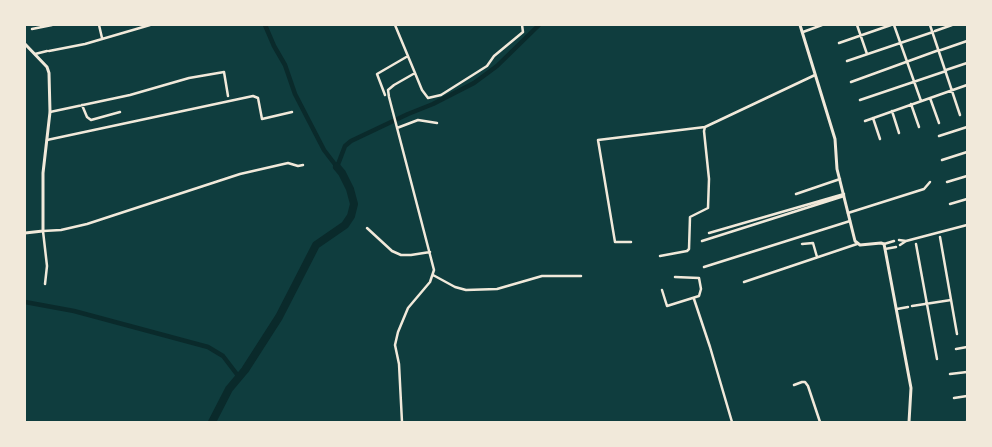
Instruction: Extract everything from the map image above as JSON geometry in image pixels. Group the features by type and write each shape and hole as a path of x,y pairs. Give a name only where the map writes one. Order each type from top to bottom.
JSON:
{"street":[{"path":"32,29 52,25"},
{"path":"99,25 102,39"},
{"path":"35,54 86,44 150,25"},
{"path":"395,25 422,90 428,98 440,95 487,66 494,56 523,32 522,25"},
{"path":"800,25 835,139 836,164 857,244"},
{"path":"803,32 822,25"},
{"path":"857,25 867,54"},
{"path":"839,43 893,25 921,101"},
{"path":"930,25 934,32 960,115"},
{"path":"847,61 952,25"},
{"path":"851,82 967,41"},
{"path":"25,44 47,67 50,75 50,112 43,173 43,231 47,266 44,284"},
{"path":"385,95 377,74 408,56"},
{"path":"860,100 967,63"},
{"path":"50,112 130,95 189,78 224,72 228,96"},
{"path":"402,422 399,364 395,345 400,324 408,308 430,282 434,266 388,90 415,73"},
{"path":"631,242 616,242 598,140 705,127 816,74"},
{"path":"865,120 967,85"},
{"path":"47,140 254,96 258,98 262,119 292,112"},
{"path":"930,98 939,123"},
{"path":"911,104 919,128"},
{"path":"82,105 87,118 91,120 120,112"},
{"path":"892,111 899,133"},
{"path":"873,118 880,139"},
{"path":"397,128 418,120 437,123"},
{"path":"660,256 689,249 690,217 708,208 705,127"},
{"path":"939,136 967,128"},
{"path":"942,160 967,152"},
{"path":"25,233 61,230 88,224 240,174 288,163 298,166 303,165"},
{"path":"947,182 967,176"},
{"path":"796,194 840,179"},
{"path":"848,213 922,190 927,188 930,182"},
{"path":"709,233 844,195"},
{"path":"702,241 844,195"},
{"path":"950,204 967,199"},
{"path":"704,268 850,221"},
{"path":"900,245 967,225 967,228"},
{"path":"367,228 392,251 401,255 430,252"},
{"path":"940,237 957,334"},
{"path":"899,240 906,242"},
{"path":"744,282 857,244 877,242 884,244 894,241"},
{"path":"802,244 813,243 817,257"},
{"path":"884,244 898,309 911,388 909,422"},
{"path":"916,244 937,359"},
{"path":"885,249 896,246"},
{"path":"433,276 455,287 466,290 497,289 542,276 581,276"},
{"path":"662,290 667,306 694,299 701,293 699,278 675,277"},
{"path":"694,299 732,422"},
{"path":"912,306 951,300"},
{"path":"898,309 908,307"},
{"path":"956,349 967,347"},
{"path":"950,374 967,372"},
{"path":"794,385 805,382 808,386 820,422"},
{"path":"954,398 967,396"}],"waterway":[{"path":"265,25 285,65 295,94 324,150 337,167 345,146 351,141 433,104 474,83 497,66 539,25"},
{"path":"212,422 229,389 245,370 279,317 316,245 345,225 351,216 354,204 350,189 337,167"},
{"path":"25,302 74,311 208,347 223,356 239,377"}]}
